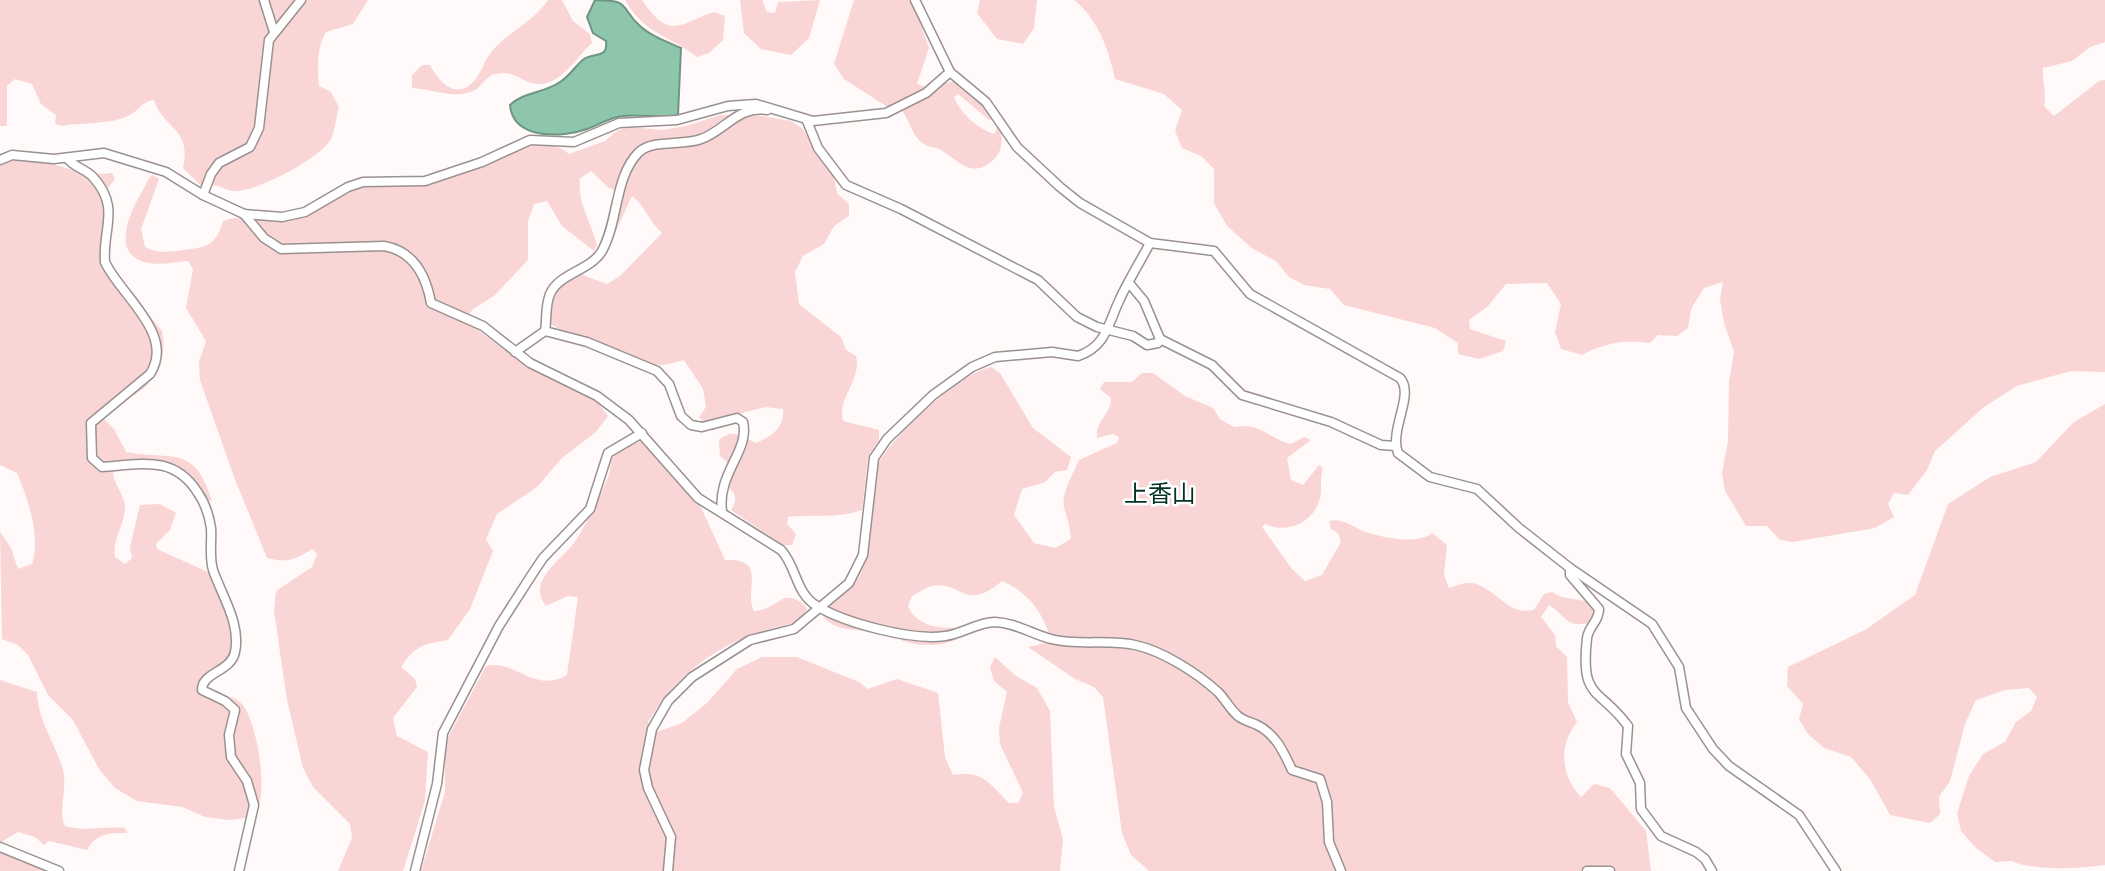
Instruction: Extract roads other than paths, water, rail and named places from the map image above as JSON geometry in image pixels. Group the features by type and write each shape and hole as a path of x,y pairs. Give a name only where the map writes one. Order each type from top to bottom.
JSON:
{"street":[{"path":"264,0 274,32"},
{"path":"203,195 211,174 219,163 250,147 259,128 268,49 274,32 301,0"},
{"path":"915,0 950,72 986,102 1017,147 1080,203 1150,243 1214,251 1250,294 1400,378 1405,391 1396,446 1398,453 1430,477 1477,489 1519,528 1570,568 1652,624 1679,667 1686,708 1713,749 1729,766 1799,815 1836,871"},
{"path":"0,160 12,155 67,158 104,153 166,172 203,195 244,214 282,217 305,212 348,187 363,182 425,181 482,162 530,140 574,142 619,122 677,120 740,104 756,104 807,121 886,113 926,93 950,72"},
{"path":"515,352 545,331 551,291 560,281 594,261 602,250 626,171 645,147 704,138 746,111 758,109 786,113"},
{"path":"807,121 818,148 846,185 901,209 1038,280 1077,317 1109,331 1133,336 1147,345 1158,343 1160,339"},
{"path":"67,158 83,167 106,194 110,223 105,262 143,315 156,347 156,365 150,374 91,424 92,458 102,467 152,465 179,471 188,478 208,513 212,567 232,617 236,650 230,665 207,679 202,690 225,701 235,710 229,735 232,757 247,781 254,805 239,871"},
{"path":"244,214 264,238 282,249 384,246 399,249 417,264 432,303 484,326 515,352 597,396 642,433 698,498 781,550 790,562 798,586 807,600 818,607 881,628 923,636 954,635 983,624 1000,623 1052,640 1118,642 1139,646 1191,672 1218,693 1244,721 1268,732 1279,745 1292,770 1320,779 1327,802 1329,842 1341,871"},
{"path":"668,871 671,837 649,788 645,770 646,750 658,715 668,701 706,667 750,640 794,629 857,574 868,524 870,474 874,458 887,439 933,395 981,362 995,357 1052,352 1078,356 1099,342 1109,331 1118,302 1150,243"},
{"path":"1129,283 1144,301 1160,339 1212,365 1242,395 1331,422 1381,445 1396,446"},
{"path":"545,331 586,342 657,371 668,384 681,416 691,425 702,426 737,418 744,422 742,444 722,486 722,511"},
{"path":"415,871 437,783 440,743 450,718 499,626 543,558 590,509 608,453 642,433"},
{"path":"1570,568 1570,575 1599,609 1598,621 1587,637 1587,678 1592,691 1628,726 1626,754 1640,782 1641,809 1661,836 1696,852 1705,859 1712,871"},
{"path":"0,847 59,871"},
{"path":"1587,871 1610,871"}],"district":[{"name":"上香山","path":"1160,492"}]}
